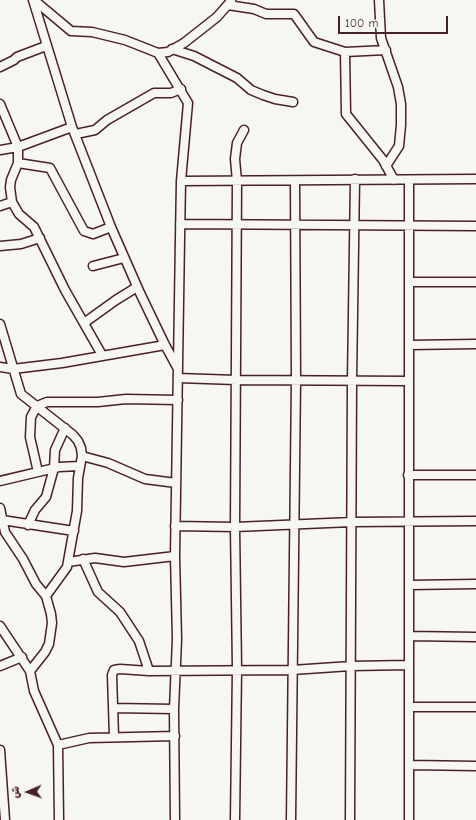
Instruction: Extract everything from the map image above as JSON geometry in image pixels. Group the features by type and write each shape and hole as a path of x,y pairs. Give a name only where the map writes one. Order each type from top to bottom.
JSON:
{"street":[{"path":"33,0 46,46 74,130 111,227 137,287 165,345 178,367"},
{"path":"33,0 71,31 92,32 126,40 158,53 181,89 188,103 181,181 180,224 175,526 177,669 174,709 175,820"},
{"path":"379,0 381,38 398,87 402,125 398,146 386,166"},
{"path":"158,53 172,49 205,28 230,2 266,14 294,14 314,42 345,52 386,50"},
{"path":"0,67 17,57 46,46"},
{"path":"172,49 194,56 237,78 251,90 275,100 293,102"},
{"path":"345,52 346,114 386,166 394,180"},
{"path":"0,150 18,147 74,130 95,130 107,120 154,93 171,93 181,89"},
{"path":"0,104 18,147 18,163 11,180 10,194 12,202 19,214 34,227 65,290 102,355"},
{"path":"235,820 237,670 235,527 237,181 235,152 237,143 244,130"},
{"path":"18,163 45,166 50,168 84,231 93,234 111,227"},
{"path":"181,181 295,181 355,179 408,181 476,179"},
{"path":"350,820 352,381 355,179"},
{"path":"291,820 296,380 295,181"},
{"path":"408,181 410,225 407,521 409,585 409,820"},
{"path":"0,206 12,202"},
{"path":"180,224 236,226 476,226"},
{"path":"0,246 20,244 40,238"},
{"path":"93,266 124,258"},
{"path":"410,282 476,282"},
{"path":"84,323 137,287"},
{"path":"0,324 22,394 78,441 82,456 77,511 68,562 64,574 46,596"},
{"path":"409,345 476,344"},
{"path":"0,367 13,369 83,360 102,355 140,351 165,345"},
{"path":"178,378 236,380 409,380"},
{"path":"38,472 30,437 31,417 37,406 47,402 98,402 126,399 178,400"},
{"path":"28,525 35,510 46,497 54,468 55,450 64,428"},
{"path":"82,456 108,463 145,479 176,482"},
{"path":"0,481 54,468 80,466"},
{"path":"408,475 476,475"},
{"path":"0,508 5,532 23,559 36,584 46,596 52,624 49,644 30,671"},
{"path":"2,520 74,531"},
{"path":"175,526 235,527 352,522 476,521"},
{"path":"68,562 101,558 124,562 175,556"},
{"path":"83,559 98,592 120,612 138,641 149,671"},
{"path":"409,585 476,584"},
{"path":"0,626 30,671 34,691 44,710 58,745 59,820"},
{"path":"409,636 476,637"},
{"path":"0,666 22,657"},
{"path":"114,737 112,675 114,670 120,668 149,671 177,669 292,670 351,666 408,666"},
{"path":"409,707 476,707"},
{"path":"113,708 174,709"},
{"path":"58,745 66,745 89,738 174,736"},
{"path":"0,750 5,820"},
{"path":"409,765 476,766"}]}
